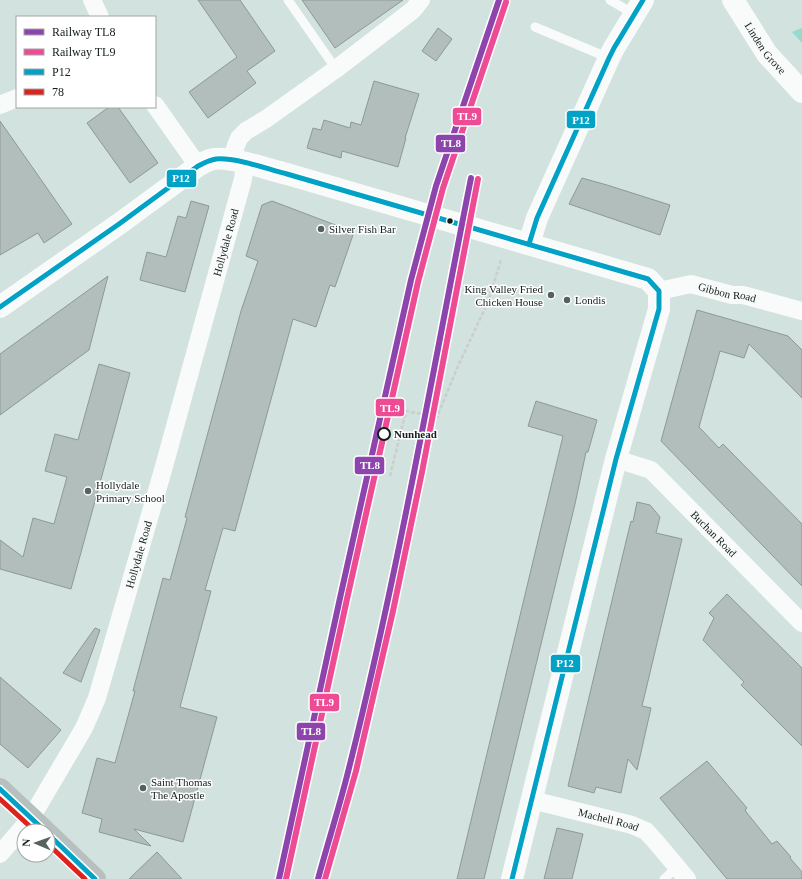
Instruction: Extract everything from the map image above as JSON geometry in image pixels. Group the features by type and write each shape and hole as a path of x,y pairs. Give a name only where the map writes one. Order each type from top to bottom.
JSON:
{"main road":[{"path":"0,789 37,823"},
{"path":"56,842 95,879"}],"street":[{"path":"92,0 100,16"},
{"name":"Linden Grove","path":"733,0 767,54 802,92"},
{"name":"Hollydale Road","path":"38,823 97,698 163,470 243,179 240,162 235,148 239,138 246,131 266,119 336,69 413,3"},
{"path":"529,244 537,218 609,58 638,7"},
{"path":"0,105 16,98"},
{"path":"156,106 198,166"},
{"path":"0,307 119,224 198,166 210,160 221,158 240,162 648,279 659,291 659,309 616,459 512,879"},
{"name":"Gibbon Road","path":"659,291 691,284 732,294 743,295 802,311"},
{"name":"Buchan Road","path":"616,459 651,470 802,623"},
{"name":"Machell Road","path":"532,800 632,825 646,831 682,873"},
{"name":"Hollydale Road","path":"0,854 16,841"}],"lane":[{"path":"288,0 336,69"},
{"path":"610,0 638,7"},
{"path":"535,27 609,58"},
{"path":"664,879 682,873"}],"path":[{"path":"390,476 406,411 437,417 458,366 488,302 503,253"}],"green space":[{"path":"802,28 802,43 792,32"}],"building":[{"path":"198,0 240,0 275,51 247,71 256,83 208,118 189,92 237,57"},
{"path":"302,0 403,0 335,48"},
{"path":"438,28 452,39 436,61 422,51"},
{"path":"374,81 419,94 405,138 398,167 342,151 341,158 307,148 313,128 321,130 324,120 350,128 351,122 361,125"},
{"path":"108,108 119,108 158,163 130,183 87,123"},
{"path":"0,121 72,224 44,243 38,233 0,255"},
{"path":"582,178 670,205 660,235 569,204"},
{"path":"191,201 209,206 185,292 140,280 147,252 166,257 178,216 186,218"},
{"path":"272,201 354,232 335,287 330,285 316,327 293,319 235,531 223,528 205,590 211,591 180,707 217,717 183,842 134,829 151,846 99,832 102,819 82,813 97,758 115,763 135,691 133,691 163,578 170,580 187,518 185,517 241,311 258,261 246,256 262,205"},
{"path":"108,276 89,350 0,415 0,354"},
{"path":"697,310 788,336 802,350 802,398 749,344 744,358 720,351 699,427 719,448 723,444 802,524 802,586 661,441"},
{"path":"99,364 130,373 71,589 0,569 0,540 23,557 33,518 54,524 67,477 45,471 55,434 78,440"},
{"path":"536,401 597,420 588,452 586,452 575,504 484,879 457,879 563,436 528,426"},
{"path":"637,502 650,505 660,517 656,533 682,539 642,706 651,708 637,770 628,759 621,793 596,787 594,793 568,786 631,521 633,522"},
{"path":"727,594 802,668 802,746 741,685 744,682 703,640 714,618 709,613"},
{"path":"95,628 100,630 81,682 63,673"},
{"path":"0,677 61,730 28,768 0,744"},
{"path":"707,761 747,808 745,810 747,813 772,844 777,841 791,857 790,858 802,872 802,879 727,879 660,798"},
{"path":"557,828 583,834 572,879 544,879"},
{"path":"157,852 182,879 129,879"}],"rail line":[{"name":"TL8","path":"279,879 411,280 436,186 499,0"},
{"name":"TL9","path":"286,879 418,282 443,188 506,2"},
{"name":"TL8","path":"318,879 367,695 414,474 471,178"},
{"name":"TL9","path":"325,879 356,771 393,611 422,472 478,179"}],"transit line":[{"name":"P12","path":"529,244 537,218 609,58 643,0"},
{"name":"P12","path":"0,307 119,224 198,166 216,159 232,160 261,167 648,279 659,291 659,309 616,459 512,879"},
{"name":"P12","path":"0,789 36,823"},
{"name":"78","path":"0,799 26,823"},
{"name":"P12","path":"56,842 95,879"},
{"name":"78","path":"56,852 85,879"}],"place":[{"name":"Silver Fish Bar","path":"321,229"},
{"name":"King Valley Fried Chicken House","path":"551,295"},
{"name":"Londis","path":"567,300"},
{"name":"Nunhead","path":"384,434"},
{"name":"Hollydale Primary School","path":"88,491"},
{"name":"Saint Thomas The Apostle","path":"143,788"}]}
